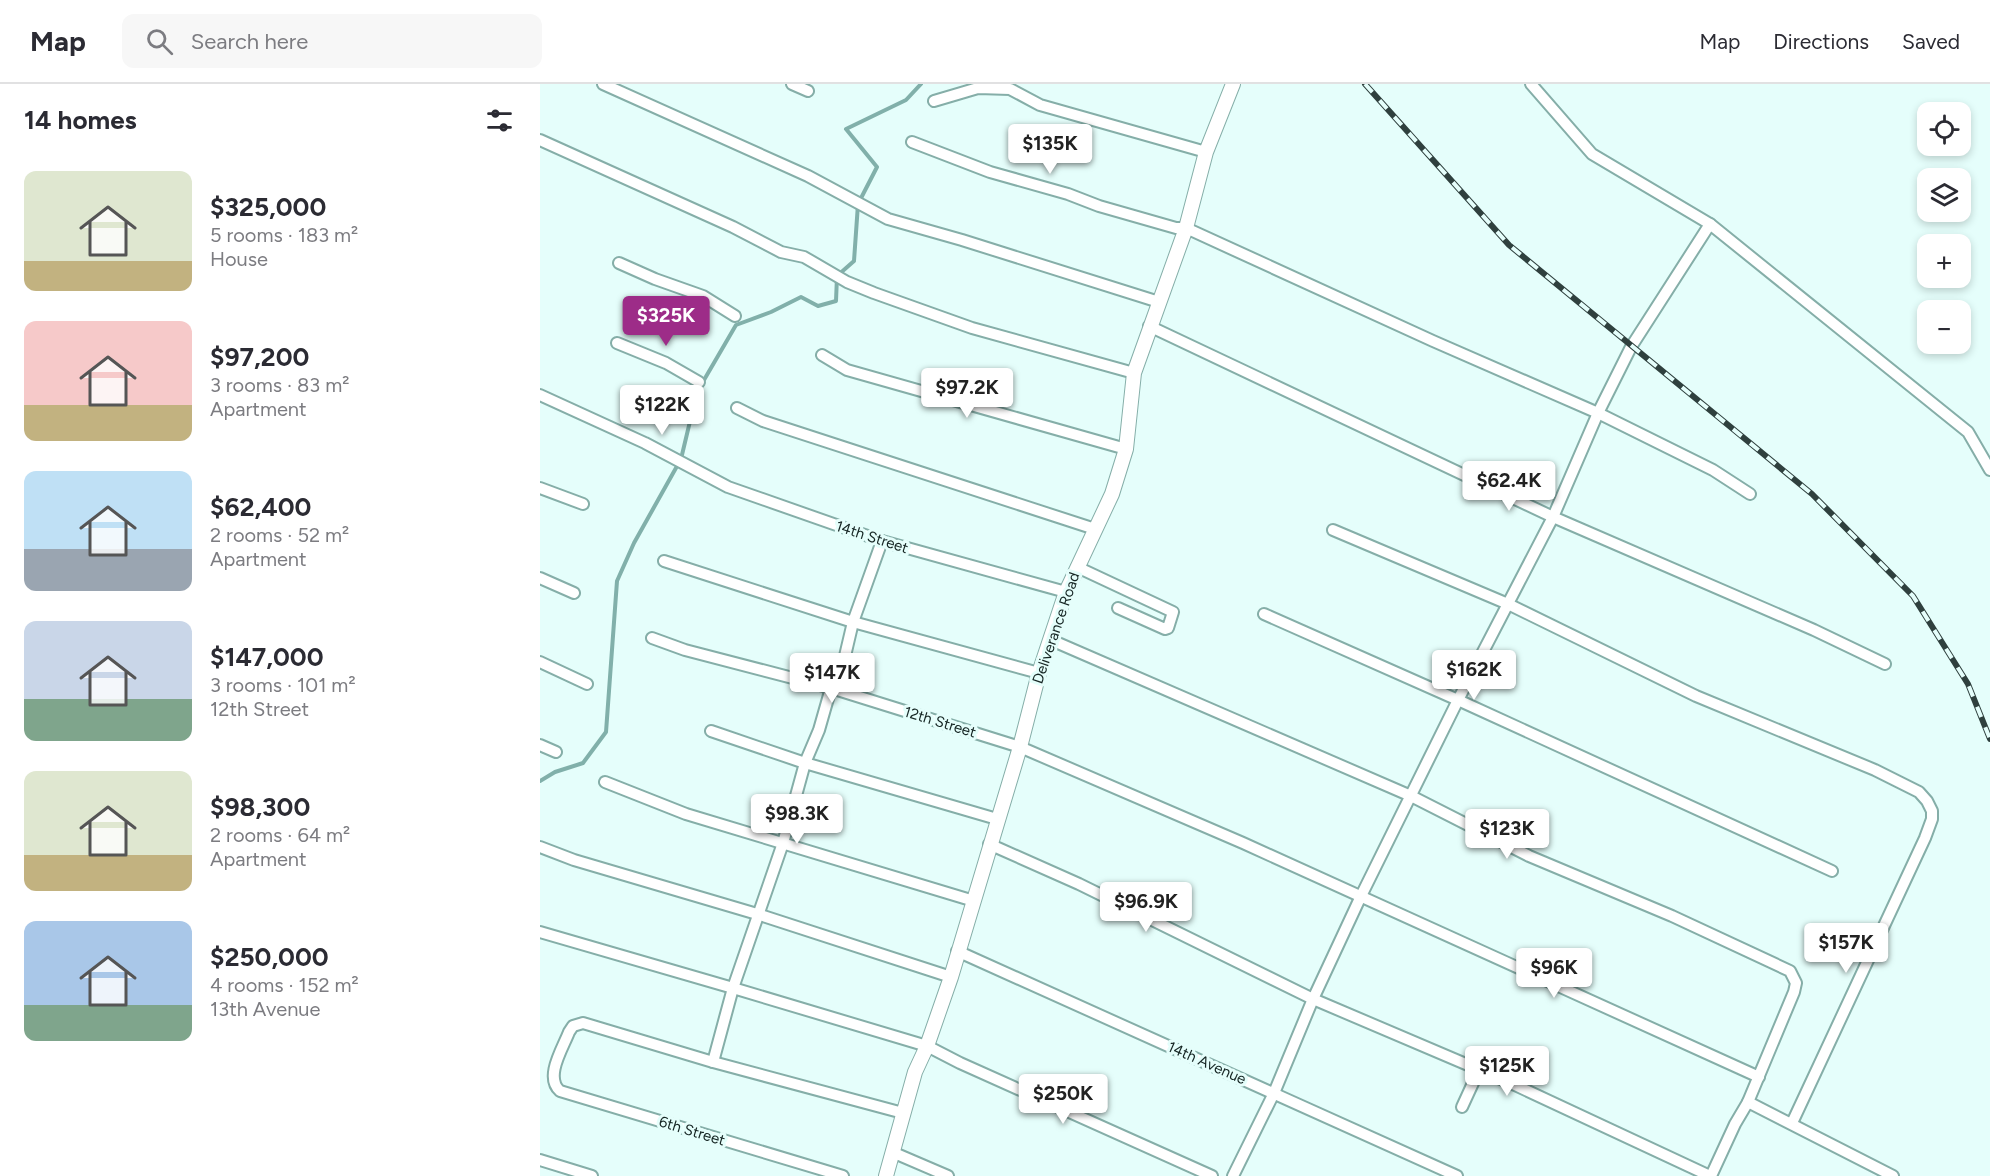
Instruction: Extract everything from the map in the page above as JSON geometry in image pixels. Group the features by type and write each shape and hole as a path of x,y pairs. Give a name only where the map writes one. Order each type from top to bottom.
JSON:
{"street":[{"path":"603,84 808,176 888,219 1159,302"},
{"path":"792,84 808,91"},
{"name":"Deliverance Road","path":"886,1176 915,1072 927,1046 951,977 989,844 1020,747 1039,673 1066,592 1112,494 1126,449 1134,373 1186,228 1206,152 1233,84"},
{"path":"1531,84 1592,154 1710,224 1968,432 1990,470"},
{"path":"934,100 978,88 1010,89 1040,105 1206,152"},
{"path":"540,140 733,227 781,252 804,257 847,282 874,293 972,328 1134,373"},
{"path":"912,142 990,172 1176,228 1186,228 1433,341 1598,413 1713,470 1750,494"},
{"path":"1233,1176 1274,1093 1313,999 1361,896 1458,700 1553,517 1598,413 1631,346 1710,224"},
{"path":"619,263 703,296 735,316"},
{"path":"1149,326 1553,517 1885,664"},
{"path":"617,343 666,363 699,382"},
{"path":"822,355 848,370 1126,449"},
{"name":"14th Street","path":"540,395 635,438 728,487 882,541 1066,592"},
{"path":"737,408 763,421 1095,529"},
{"path":"540,488 583,504"},
{"path":"1333,530 1508,604 1696,696 1875,770 1919,792 1927,801 1932,811 1932,819 1925,838 1792,1123"},
{"path":"882,541 853,622 845,656 831,688 819,730 805,763 783,843 733,988 713,1062 903,1113"},
{"path":"664,561 853,622 1039,673"},
{"path":"1077,567 1173,612 1168,628 1165,629 1118,608"},
{"path":"540,578 574,593"},
{"path":"1264,615 1458,700 1832,871"},
{"name":"12th Street","path":"652,638 685,650 831,688 1020,747 1361,896 1759,1077"},
{"path":"989,844 1313,999 1479,1070 1711,1176 1748,1102 1794,992 1796,983 1790,971 1672,916 1529,856 1411,796 1051,640"},
{"path":"540,662 586,684"},
{"path":"711,731 805,763 998,819"},
{"path":"540,745 556,752"},
{"path":"605,782 686,814 974,901"},
{"path":"540,847 574,860 757,914 951,977"},
{"path":"540,932 927,1046 1212,1176"},
{"name":"14th Avenue","path":"957,951 1457,1176"},
{"name":"6th Street","path":"713,1062 583,1023 573,1026 569,1032 553,1074 555,1086 560,1091 843,1176"},
{"path":"1462,1107 1479,1070"},
{"path":"1748,1102 1893,1176"},
{"path":"891,1152 948,1176"},
{"path":"540,1160 592,1176"}],"waterway":[{"path":"540,781 555,772 583,763 606,732 617,581 634,543 681,459 697,392 736,325 771,312 801,297 818,306 836,301 837,276 854,261 858,204 877,167 846,129 906,100 921,84"}],"railway":[{"path":"1365,84 1509,245 1812,494 1913,596 1968,684 1990,739"}]}
